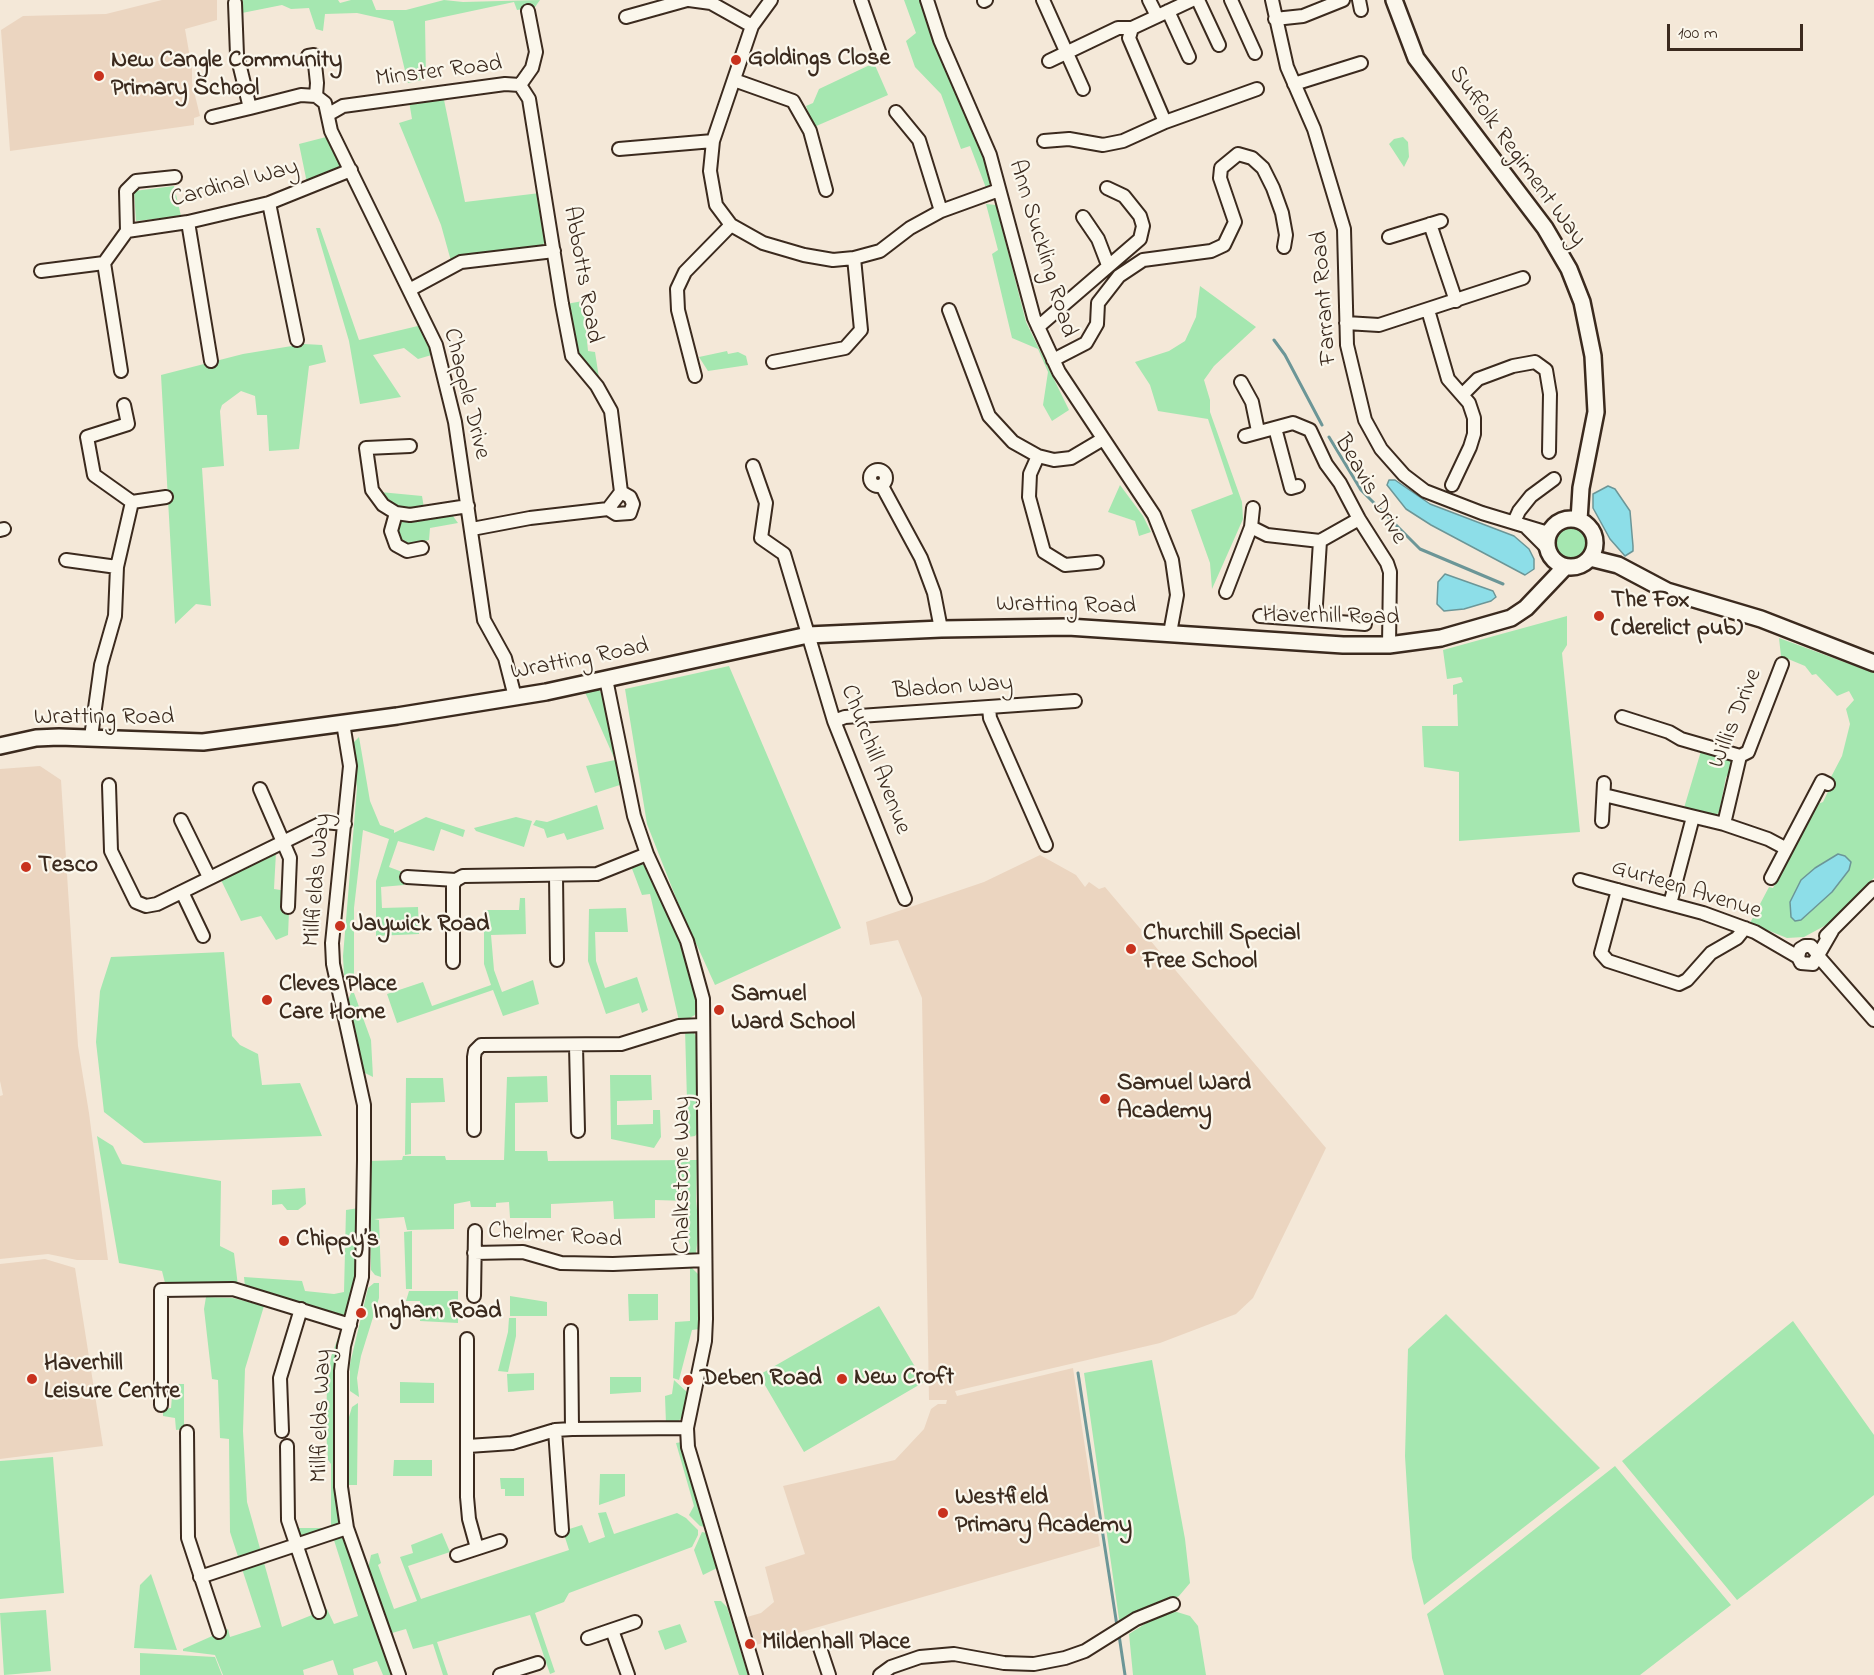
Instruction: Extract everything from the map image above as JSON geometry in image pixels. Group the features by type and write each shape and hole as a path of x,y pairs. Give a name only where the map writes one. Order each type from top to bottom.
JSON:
{"main road":[{"name":"Suffolk Regiment Way","path":"1394,0 1416,58 1545,228 1569,269 1582,302 1593,356 1596,412 1581,488 1571,520"},
{"path":"1595,542 1590,558 1579,566 1556,559 1548,533 1555,524 1571,520 1588,526 1595,542 1618,565"},
{"path":"1590,558 1618,565 1667,591 1752,616 1874,663"},
{"name":"Haverhill Road","path":"1170,633 1343,645 1389,645 1441,638 1511,618 1526,608 1548,586 1556,559"},
{"name":"Wratting Road","path":"0,746 36,738 91,737 203,742 343,723 515,697 808,635 940,629 1068,627 1170,633"}],"street":[{"path":"626,17 688,0 711,3 752,26"},
{"path":"771,0 752,26 713,141 710,171 716,205 731,225 763,243 804,255 833,260 854,258 880,251 910,228 941,211 999,190"},
{"path":"861,0 881,57"},
{"name":"Ann Suckling Road","path":"927,0 940,40 990,155 1038,327 1053,360 1154,515 1172,560 1177,596 1170,633"},
{"path":"1043,0 1083,89"},
{"path":"1149,0 1162,14 1189,57"},
{"path":"1049,61 1119,28 1132,28 1192,0"},
{"path":"1198,0 1219,45"},
{"path":"1231,0 1255,53"},
{"name":"Farrant Road","path":"1272,0 1287,67 1314,129 1344,229 1346,323 1355,387 1365,420 1381,449 1404,475 1425,491 1548,533"},
{"path":"1275,19 1303,16 1343,0"},
{"path":"236,3 237,55 250,108"},
{"path":"520,85 532,69 536,52 528,11"},
{"path":"1132,28 1129,38 1165,122"},
{"path":"212,117 301,95 316,96 314,55 308,56"},
{"path":"1294,84 1361,63"},
{"path":"734,80 793,101 810,131 826,190"},
{"name":"Minster Road","path":"329,114 343,106 505,84 520,85"},
{"name":"Abbotts Road","path":"520,85 529,99 572,356 597,386 611,411 621,492 630,497 633,504 630,513 616,514 608,509"},
{"path":"1044,141 1069,139 1103,145 1123,141 1165,122 1257,88"},
{"name":"Chapple Drive","path":"316,96 325,103 332,131 411,289 436,345 455,422 484,620 505,658 515,697"},
{"path":"896,112 919,140 941,211"},
{"path":"620,149 713,141"},
{"path":"1053,360 1086,343 1097,324 1098,303 1119,276 1143,260 1212,251 1224,244 1235,222 1220,178 1221,168 1238,154 1252,158 1263,168 1273,188 1282,213 1286,235 1284,247"},
{"name":"Cardinal Way","path":"175,177 136,181 126,191 127,231 188,222 269,203 351,170"},
{"path":"1038,327 1140,239 1143,226 1140,216 1130,202 1107,188"},
{"path":"269,203 297,340"},
{"path":"1083,217 1098,239 1108,265"},
{"path":"188,222 211,361"},
{"path":"1389,237 1435,222 1456,301"},
{"path":"695,375 678,310 677,289 685,272 731,225"},
{"path":"41,271 104,262 127,231"},
{"path":"411,289 461,262 554,251"},
{"path":"773,362 845,348 861,330 854,258"},
{"path":"104,262 121,370"},
{"path":"1346,323 1379,325 1523,278"},
{"path":"949,310 989,416 1013,442 1038,456 1054,460 1071,458 1103,439"},
{"path":"1428,310 1448,379 1463,394 1474,418 1474,434 1452,485"},
{"path":"1463,394 1478,379 1513,366 1535,362 1546,370 1550,394 1549,452"},
{"path":"1241,382 1252,402 1258,431"},
{"path":"124,405 128,424 87,437 94,476 132,502 166,497"},
{"name":"Beavis Drive","path":"1245,436 1293,423 1310,430 1390,572 1389,645"},
{"path":"1275,428 1291,488 1298,486"},
{"path":"410,446 366,448 372,490 383,505 396,513 410,515 468,506"},
{"path":"1038,456 1030,474 1029,496 1044,552 1065,565 1097,562"},
{"name":"Churchill Avenue","path":"753,466 765,503 761,538 784,554 834,721 904,899"},
{"path":"1519,524 1519,511 1531,496 1554,479"},
{"path":"882,486 921,558 934,593 940,629"},
{"path":"472,530 530,518 608,509 621,492"},
{"path":"91,737 101,665 115,616 117,567 132,502"},
{"path":"1226,592 1251,527 1253,508"},
{"path":"396,513 391,531 396,545 407,551 422,548"},
{"path":"1251,527 1267,535 1320,540 1359,519"},
{"name":"Farrant Road","path":"1519,524 1556,559"},
{"path":"1315,620 1320,540"},
{"path":"66,560 117,567"},
{"path":"1260,616 1365,624"},
{"name":"Willis Drive","path":"1724,824 1740,756 1748,752 1782,664"},
{"name":"Chalkstone Way","path":"606,679 634,816 646,854 692,956 704,999 705,1341 687,1428 688,1447 756,1675"},
{"name":"Bladon Way","path":"834,721 845,717 1075,701"},
{"path":"989,708 990,718 1046,845"},
{"path":"1622,717 1669,732 1681,739 1740,756"},
{"name":"Millfields Way","path":"343,723 350,766 332,943 333,964 364,1105 362,1277 341,1371 341,1487 347,1528 399,1675"},
{"path":"1771,878 1822,781 1828,784"},
{"path":"109,785 111,851 136,902 146,906 157,904 324,822 345,824"},
{"path":"260,789 290,858 288,908"},
{"path":"1602,821 1604,789 1693,817 1724,824 1768,839 1785,848"},
{"path":"1670,904 1693,817"},
{"path":"181,820 209,878"},
{"path":"453,962 453,885 463,876 597,874 646,854"},
{"path":"556,875 557,960"},
{"path":"407,877 456,880"},
{"name":"Gurteen Avenue","path":"1580,880 1670,904 1745,928 1779,945 1809,954"},
{"path":"1874,888 1809,954 1874,1020"},
{"path":"1618,890 1601,953 1608,961 1679,984 1687,980 1711,953 1737,938 1745,928"},
{"path":"182,892 203,936"},
{"path":"474,1130 474,1057 475,1051 481,1045 621,1044 680,1026 703,1025"},
{"path":"576,1046 578,1131"},
{"name":"Chelmer Road","path":"474,1231 474,1296"},
{"name":"Chelmer Road","path":"474,1252 523,1252 561,1263 614,1264 705,1260"},
{"path":"161,1405 161,1290 233,1289 350,1325"},
{"path":"282,1431 280,1378 301,1309"},
{"path":"571,1331 572,1429"},
{"path":"467,1339 469,1519 477,1548"},
{"path":"468,1446 512,1443 555,1430 687,1428"},
{"path":"555,1430 562,1530"},
{"path":"187,1432 188,1538 219,1632"},
{"path":"287,1446 288,1520 319,1612"},
{"path":"200,1577 347,1528"},
{"path":"457,1555 500,1541"},
{"path":"880,1675 891,1667 920,1657 954,1654 1004,1663 1034,1664 1065,1658 1085,1651 1136,1619 1173,1604"},
{"path":"588,1638 635,1622"},
{"path":"612,1630 628,1675"},
{"path":"819,1645 829,1675"},
{"path":"508,1674 538,1663"}],"shaded area":[{"name":"New Cangle Community Primary School","path":"162,0 217,0 217,20 185,29 192,83 200,116 194,118 194,125 10,151 1,30 23,16 106,14"},
{"path":"40,766 61,780 78,1046 108,1260 77,1260 48,1254 0,1259 0,1096 3,1095 0,1081 0,769"},
{"name":"Samuel Ward Academy","path":"1040,855 1076,875 1085,887 1089,882 1099,889 1105,887 1326,1148 1253,1298 1236,1314 1160,1343 955,1391 957,1396 1073,1368 1100,1546 756,1645 747,1617 761,1613 774,1602 765,1567 805,1554 783,1486 895,1460 924,1429 931,1409 938,1404 946,1404 947,1400 929,1400 922,998 898,940 870,945 866,922 984,882"},
{"path":"45,1259 75,1268 103,1446 0,1459 0,1264"}],"green space":[{"path":"240,0 338,0 340,3 351,0 372,0 376,10 406,10 444,0 463,2 540,0 535,7 517,10 514,2 425,21 426,79 408,83 393,21 357,13 325,14 323,31 316,29 309,8 291,9 282,5 242,13"},
{"path":"904,0 921,0 934,43 991,177 990,185 986,188 970,146 961,149 941,94 915,67 906,41 916,33"},
{"path":"874,63 888,95 814,127 806,106 813,103 819,89"},
{"path":"443,95 465,202 540,193 546,238 543,245 534,249 451,261 441,225 399,123 412,119 409,101"},
{"path":"330,136 345,168 307,183 299,144"},
{"path":"1403,137 1408,142 1409,157 1404,167 1389,144 1394,139"},
{"path":"174,186 181,216 136,221 134,191"},
{"path":"986,204 996,205 1026,322 1069,410 1052,421 1043,405 1048,372 1038,349 1012,338 992,254 998,250"},
{"path":"316,228 320,228 359,340 422,325 435,354 418,359 404,348 373,355 401,397 360,404 349,341"},
{"path":"1200,286 1256,327 1214,366 1204,380 1210,400 1210,412 1242,502 1243,519 1212,589 1210,563 1191,510 1233,494 1208,419 1158,411 1150,385 1135,362 1169,351 1185,341 1196,317"},
{"path":"583,301 588,351 595,352 599,378 580,355 574,343 566,304"},
{"path":"304,344 322,345 326,362 309,366 299,449 269,451 267,415 257,415 255,396 241,391 222,405 220,411 224,466 202,468 211,606 196,604 175,624 161,375 243,354"},
{"path":"727,351 728,354 738,352 746,356 748,365 708,371 699,357"},
{"path":"1120,485 1143,516 1151,532 1139,536 1135,521 1108,512"},
{"path":"380,492 422,496 424,508 395,506"},
{"path":"450,512 458,523 430,528 429,540 410,544 398,537 397,527 406,518"},
{"path":"1571,526 1582,531 1587,542 1582,553 1571,558 1560,553 1555,542 1560,531"},
{"path":"1567,616 1567,645 1562,653 1580,832 1459,841 1459,772 1424,767 1422,726 1458,726 1457,694 1453,695 1453,685 1463,682 1461,677 1447,679 1443,650"},
{"path":"1779,638 1874,673 1874,878 1828,924 1804,937 1787,938 1750,923 1769,887 1773,888 1815,805 1823,802 1833,781 1830,779 1842,756 1850,724 1846,709 1854,700 1849,691 1837,696 1805,666 1781,656"},
{"path":"729,666 841,928 715,985 680,908 647,824 625,689"},
{"path":"598,689 606,699 623,784 595,793 586,766 615,760 584,690"},
{"path":"359,737 370,801 380,825 394,830 394,833 426,817 465,830 463,837 441,829 434,851 398,841 389,867 405,873 404,885 381,887 382,908 418,907 419,934 376,936 376,881 389,839 363,830 354,908 354,981 350,982 344,976 343,956 357,788 352,744"},
{"path":"1701,751 1729,759 1732,763 1726,777 1719,813 1715,815 1684,808"},
{"path":"597,805 604,829 567,840 564,833 547,838 544,829 533,825 536,820 547,822"},
{"path":"516,817 532,821 524,847 476,831 474,828"},
{"path":"276,852 274,889 287,891 289,912 288,935 276,940 261,916 241,921 221,880"},
{"path":"640,863 650,869 690,962 697,1007 695,1015 686,1020 679,1021 650,894 642,895 631,866"},
{"path":"520,898 525,898 526,934 491,935 494,970 502,992 533,980 539,1004 503,1016 493,990 397,1023 387,994 423,982 432,1006 491,985 484,964 484,910 519,910"},
{"path":"626,908 628,932 595,932 596,961 605,988 637,977 648,1010 642,1013 639,1003 606,1014 588,961 589,909"},
{"path":"224,952 232,1036 240,1045 258,1054 262,1085 300,1083 322,1136 144,1143 104,1112 96,1042 100,991 111,957"},
{"path":"351,993 354,993 371,1040 373,1077 363,1072 347,1003"},
{"path":"685,1029 693,1031 698,1041 699,1131 695,1136 688,1137"},
{"path":"610,1075 651,1075 652,1100 617,1101 617,1125 653,1124 653,1110 660,1110 661,1137 654,1148 611,1139"},
{"path":"547,1076 548,1102 515,1103 515,1151 547,1151 548,1161 697,1160 696,1201 699,1228 696,1253 689,1258 688,1201 655,1200 655,1218 614,1219 613,1201 551,1204 551,1218 510,1218 509,1202 496,1203 496,1207 471,1207 470,1201 454,1204 454,1229 407,1230 404,1217 374,1219 379,1220 381,1277 375,1275 371,1270 369,1161 402,1160 403,1156 445,1156 446,1160 504,1160 507,1077"},
{"path":"406,1078 443,1078 445,1102 411,1103 411,1154 405,1155"},
{"path":"97,1136 113,1146 122,1164 221,1181 220,1246 234,1253 238,1286 166,1287 162,1271 119,1263"},
{"path":"305,1188 306,1204 298,1210 287,1210 282,1204 272,1205 272,1190"},
{"path":"359,1208 359,1275 350,1311 345,1316 337,1316 245,1287 244,1277 302,1281 305,1291 334,1294 344,1292 346,1210"},
{"path":"412,1231 412,1289 406,1289 404,1232"},
{"path":"690,1266 699,1275 700,1329 692,1330 679,1380 673,1378 675,1322 690,1321"},
{"path":"374,1283 379,1283 379,1298 361,1356 357,1378 359,1397 350,1391 350,1364 368,1288"},
{"path":"409,1291 458,1291 458,1323 420,1321 420,1301 406,1301"},
{"path":"628,1294 658,1294 658,1320 629,1321"},
{"path":"510,1296 547,1302 547,1316 510,1316"},
{"path":"206,1297 233,1298 264,1306 245,1369 243,1431 247,1502 282,1627 327,1609 334,1624 358,1616 333,1537 342,1537 348,1541 393,1675 383,1675 377,1661 353,1669 354,1675 338,1675 333,1660 303,1670 304,1675 223,1675 215,1655 183,1651 228,1629 230,1637 261,1627 230,1532 229,1439 220,1438 218,1380 212,1379 204,1309"},
{"name":"New Croft","path":"879,1306 924,1382 804,1452 759,1375"},
{"path":"1446,1314 1600,1468 1424,1605 1412,1558 1408,1505 1405,1456 1408,1349"},
{"path":"509,1318 516,1318 516,1336 508,1372 498,1371 508,1332"},
{"path":"1793,1321 1874,1435 1874,1495 1737,1600 1622,1461"},
{"path":"339,1335 341,1521 335,1530 299,1538 295,1528 331,1528 331,1464 328,1460 326,1430 327,1387 331,1357"},
{"path":"1152,1360 1185,1539 1190,1583 1179,1596 1120,1626 1084,1373"},
{"path":"534,1373 534,1390 508,1392 507,1374"},
{"path":"610,1377 641,1377 641,1392 610,1394"},
{"path":"674,1380 688,1393 683,1416 675,1425 666,1424 665,1396 672,1394"},
{"path":"400,1382 434,1383 434,1403 400,1403"},
{"path":"173,1384 184,1384 184,1429 176,1430 175,1418 163,1416 163,1409 171,1408"},
{"path":"358,1403 357,1485 349,1485 349,1417 352,1407"},
{"path":"682,1442 705,1527 700,1526 689,1515 694,1506 676,1443"},
{"path":"53,1457 64,1593 0,1599 0,1461"},
{"path":"394,1460 432,1460 432,1476 393,1476"},
{"path":"1615,1466 1731,1605 1640,1675 1444,1675 1427,1614"},
{"path":"600,1474 625,1474 625,1496 599,1505"},
{"path":"500,1478 524,1478 524,1496 505,1496 505,1489 501,1489"},
{"path":"606,1512 614,1534 677,1513 698,1530 698,1535 692,1547 569,1593 564,1602 535,1613 555,1672 550,1674 530,1615 437,1642 448,1675 443,1675 433,1644 413,1649 406,1629 392,1633 368,1569 371,1555 378,1553 381,1563 378,1565 394,1609 417,1601 400,1557 413,1553 411,1545 442,1533 450,1552 408,1566 421,1599 569,1550 563,1531 582,1525 589,1543 605,1537 598,1513"},
{"path":"702,1532 707,1533 719,1567 703,1575 694,1550"},
{"path":"151,1574 177,1650 134,1648 140,1585"},
{"path":"714,1601 721,1601 727,1607 748,1675 739,1675"},
{"path":"46,1610 51,1671 4,1675 0,1613"},
{"path":"1177,1612 1190,1616 1198,1626 1206,1675 1133,1675 1129,1634 1162,1613"},
{"path":"680,1624 687,1642 665,1650 658,1631"},
{"path":"140,1653 215,1657 222,1675 140,1675"}],"water":[{"path":"1389,480 1395,480 1430,504 1514,536 1529,549 1534,559 1534,569 1525,575 1431,525 1406,509 1387,485"},
{"path":"1608,486 1615,489 1630,511 1633,551 1625,556 1610,539 1593,508 1593,494"},
{"path":"1445,574 1493,591 1496,597 1491,601 1464,609 1444,611 1437,604 1438,582"},
{"path":"1838,854 1845,856 1851,862 1849,870 1832,892 1801,920 1795,921 1791,917 1790,902 1801,880"}],"waterway":[{"path":"1274,340 1285,355 1322,425"},
{"path":"1329,437 1361,490 1420,549 1503,584"},
{"path":"1078,1373 1117,1626"},
{"path":"1119,1635 1125,1675"}],"place":[{"name":"Goldings Close","path":"736,60"},
{"name":"New Cangle Community Primary School","path":"99,76"},
{"name":"The Fox (derelict pub)","path":"1599,616"},
{"name":"Tesco","path":"26,867"},
{"name":"Jaywick Road","path":"340,926"},
{"name":"Churchill Special Free School","path":"1131,949"},
{"name":"Cleves Place Care Home","path":"267,1000"},
{"name":"Samuel Ward School","path":"719,1010"},
{"name":"Samuel Ward Academy","path":"1105,1099"},
{"name":"Chippy’s","path":"284,1241"},
{"name":"Ingham Road","path":"361,1313"},
{"name":"Haverhill Leisure Centre","path":"32,1379"},
{"name":"New Croft","path":"842,1379"},
{"name":"Deben Road","path":"688,1380"},
{"name":"Westfield Primary Academy","path":"943,1513"},
{"name":"Mildenhall Place","path":"750,1644"}]}
